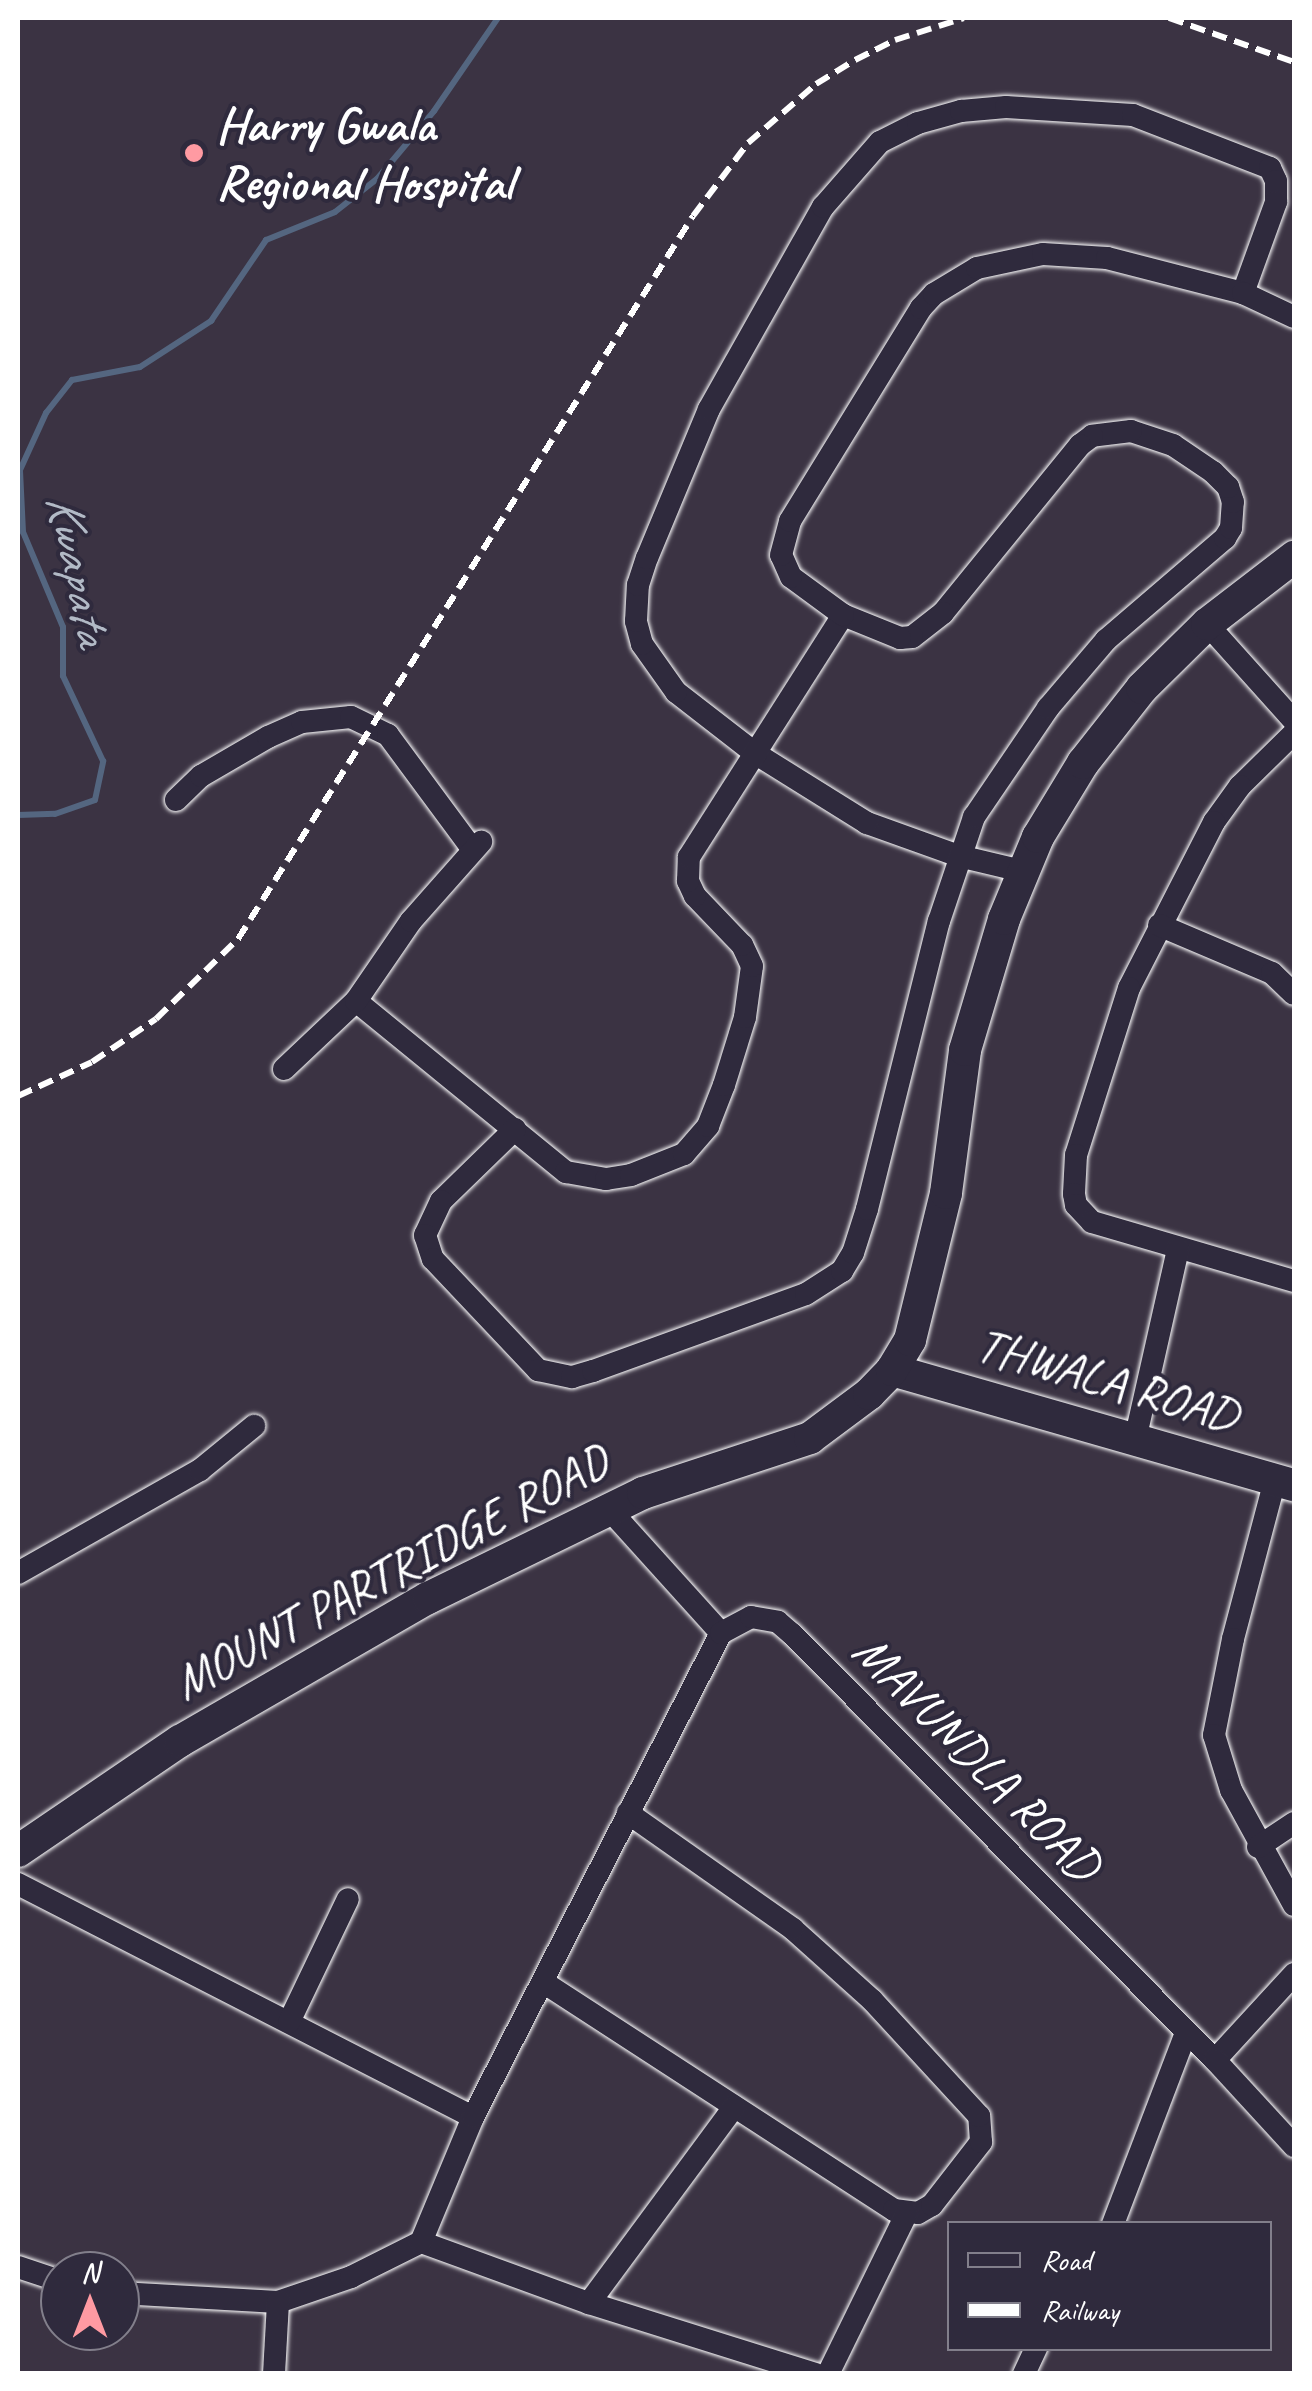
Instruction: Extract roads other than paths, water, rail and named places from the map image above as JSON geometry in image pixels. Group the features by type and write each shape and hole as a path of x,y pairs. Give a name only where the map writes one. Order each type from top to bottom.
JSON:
{"street":[{"path":"1022,871 959,856 867,823 756,754 676,692 658,670 642,644 636,621 638,585 709,409 823,207 880,142 918,123 960,111 1059,107 1132,115 1270,168 1286,189 1243,294"},
{"path":"515,1129 442,1201 425,1235 433,1259 538,1370 556,1376 593,1371 831,1280 853,1253 867,1209 959,856 974,817 1048,708 1106,640 1225,538 1234,514 1228,487 1192,454 1130,432 1092,436 1080,445 943,612 923,630 900,638 843,615 791,577 784,564 782,539 906,330 934,294 976,268 1042,254 1106,258 1243,294 1294,317"},
{"name":"MOUNT PARTRIDGE ROAD","path":"18,1851 180,1740 428,1598 608,1508 810,1438 842,1417 892,1370 910,1340 946,1193 965,1050 1022,871 1083,762 1142,688 1207,624 1294,558"},
{"path":"356,1001 566,1172 606,1179 684,1154 708,1126 745,1017 752,966 742,945 694,896 686,868 696,844 843,615"},
{"path":"1207,624 1294,721"},
{"path":"176,800 201,776 268,737 302,722 351,717 388,736 478,845 411,921 356,1001 284,1069"},
{"path":"1294,733 1240,786 1214,822 1159,925 1105,1053 1076,1155 1076,1205 1092,1222 1294,1281"},
{"path":"1159,925 1272,973 1294,994"},
{"path":"1135,1440 1178,1248"},
{"name":"THWALA ROAD","path":"892,1370 1285,1483"},
{"path":"18,1573 200,1470 254,1426"},
{"path":"1285,1483 1233,1639 1214,1734 1218,1758 1258,1847 1294,1905"},
{"path":"140,2294 278,2302 351,2277 421,2242 474,2116 721,1633 608,1508"},
{"name":"MAVUNDLA ROAD","path":"721,1633 752,1617 778,1622 792,1634 1215,2060 1294,2146"},
{"path":"543,1982 811,2160 894,2210 907,2213 932,2205 981,2142 979,2116 872,2000 793,1930 628,1813"},
{"path":"1258,1847 1294,1823"},
{"path":"18,1884 474,2116"},
{"path":"288,2022 348,1899"},
{"path":"1215,2060 1294,1974"},
{"path":"1114,2221 1186,2033"},
{"path":"589,2303 734,2107"},
{"path":"828,2374 907,2213"},
{"path":"421,2242 589,2303 816,2374"},
{"path":"274,2374 278,2302"},
{"path":"1024,2374 1035,2351"}],"waterway":[{"name":"Kwapata","path":"18,815 55,814 95,800 103,761 63,676 63,627 23,532 20,470 46,413 72,380 140,367 211,321 266,240 335,212 377,179 434,111 498,18"}],"railway":[{"path":"18,1096 92,1062 156,1019 238,939 693,216 748,143 816,84 855,60 895,40 964,18"},
{"path":"1169,18 1294,62"}],"place":[{"name":"Harry Gwala Regional Hospital","path":"194,153"}]}
